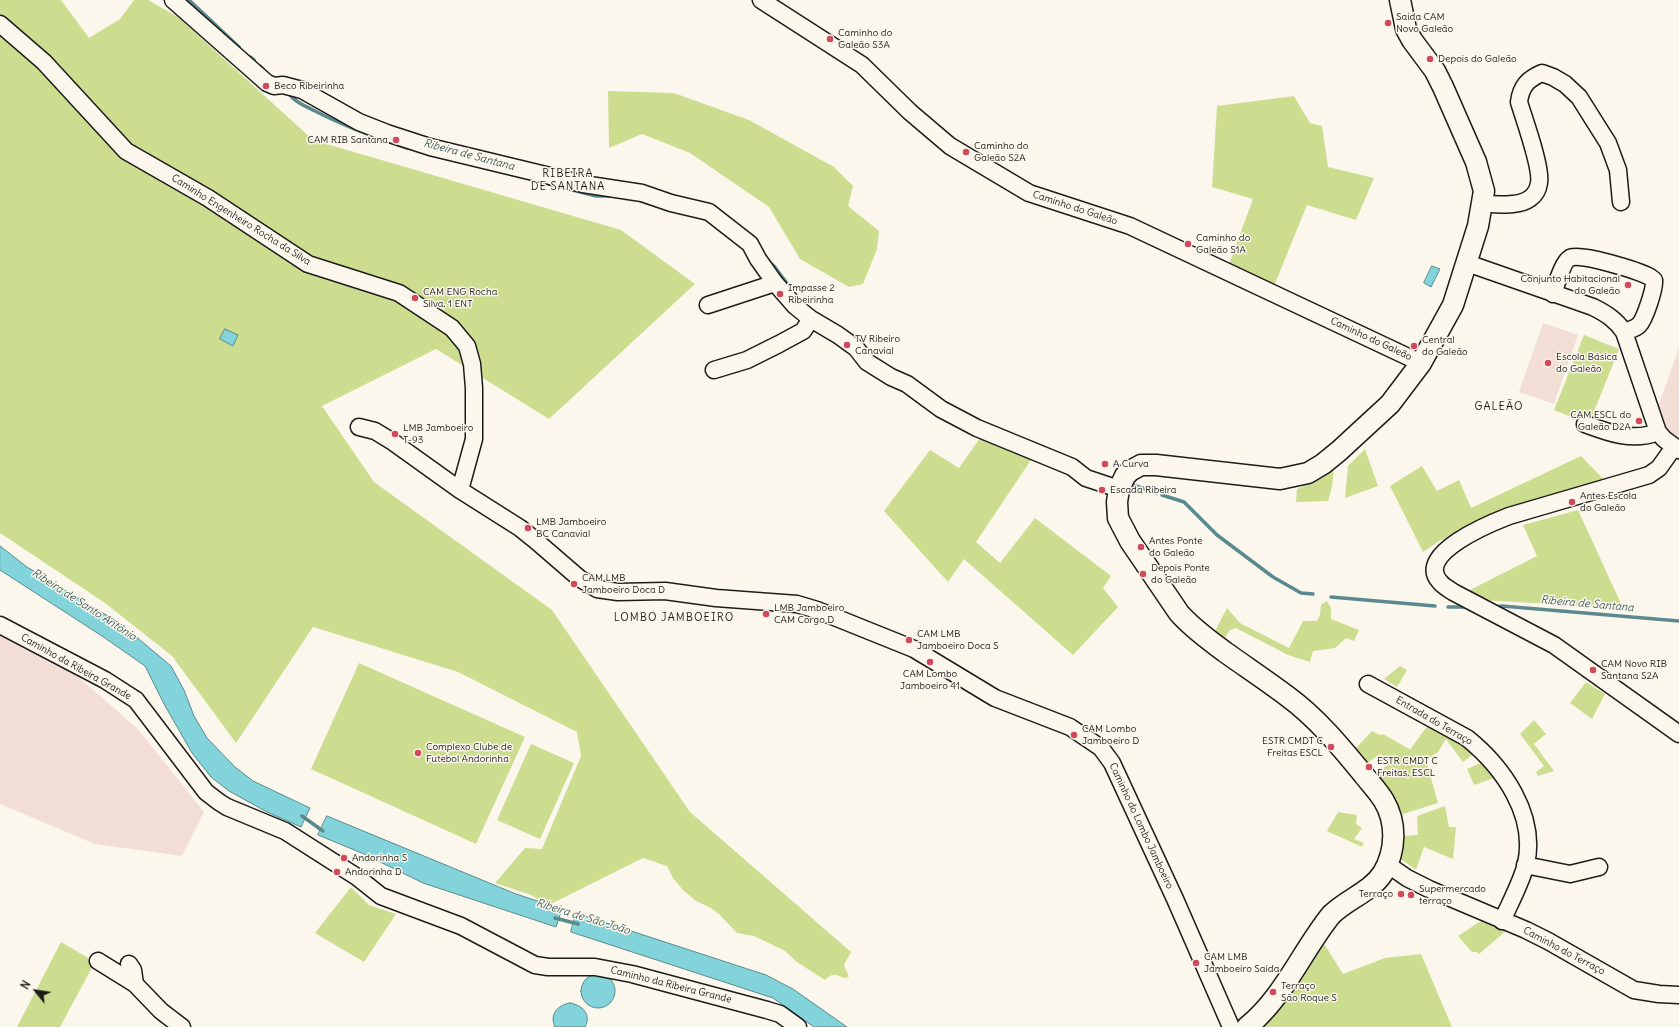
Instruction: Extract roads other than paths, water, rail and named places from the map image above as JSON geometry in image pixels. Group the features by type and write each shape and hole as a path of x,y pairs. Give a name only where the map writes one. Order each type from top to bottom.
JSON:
{"main road":[{"path":"1247,1027 1277,997 1301,958 1331,915 1338,908 1369,889 1382,873 1391,855 1393,844 1393,829 1390,812 1383,800 1349,756 1312,717 1289,697 1202,636 1179,613 1121,526 1117,510 1122,483 1135,467 1141,465 1168,466 1221,474 1280,479 1292,478 1308,473 1339,451 1390,404 1421,363 1453,305 1478,226 1484,191 1476,162 1435,71 1412,40 1406,29 1400,0"}],"street":[{"path":"173,0 267,83 274,86 283,85 302,90 359,122 387,134 430,147 583,184 642,193 671,203 709,212 750,244 758,259 775,283 796,306 811,319 856,348 867,362 891,377 907,384 941,409 977,428 1072,467 1086,478 1122,483"},
{"name":"Caminho do Galeão","path":"761,0 862,65 910,112 950,146 1024,190 1130,226 1421,363"},
{"name":"Caminho Engenheiro Rocha da Silva","path":"0,24 44,62 126,151 208,198 308,264 399,293 452,328 467,346 472,364 474,388 474,439 460,490"},
{"path":"1482,203 1494,205 1523,203 1531,198 1537,190 1540,182 1538,170 1519,102 1521,92 1525,84 1534,77 1542,74 1553,77 1565,84 1579,97 1608,143 1618,170 1621,202"},
{"path":"1554,294 1565,263 1569,258 1575,256 1616,265 1650,277 1654,280 1654,287 1643,318 1638,327 1624,332"},
{"path":"1467,263 1593,307 1607,314 1617,322 1624,332 1658,432 1677,448 1659,468 1649,476 1509,516 1489,524 1452,544 1445,550 1437,561 1435,572 1440,582 1453,592 1554,645 1679,734"},
{"path":"708,304 775,283"},
{"path":"714,370 747,360 779,344 803,331 811,319"},
{"path":"1585,424 1614,435 1642,436 1658,432"},
{"name":"Caminho do Lombo Jamboeiro","path":"359,427 375,431 393,442 460,490 520,528 579,578 597,589 618,592 665,591 716,598 797,604 817,610 914,649 995,698 1070,727 1090,740 1101,748 1112,763 1175,899 1231,1027"},
{"name":"Caminho da Ribeira Grande","path":"0,625 104,680 136,700 213,799 227,808 285,831 357,877 380,896 461,926 535,965 548,967 595,967 632,974 780,1014 798,1027"},
{"name":"Entrada do Terraço","path":"1368,684 1467,738 1481,749 1512,790 1523,815 1528,837 1525,865 1502,920"},
{"name":"Caminho do Terraço","path":"1387,864 1407,878 1429,889 1548,941 1634,990 1659,994 1679,994"},
{"path":"1525,865 1570,874 1599,867"},
{"path":"98,961 135,984 161,1011 182,1027"},
{"path":"129,964 133,970 135,984"}],"water":[{"path":"1432,266 1440,269 1431,287 1424,283"},
{"path":"225,329 238,335 233,346 220,339"},
{"name":"Ribeira de Santo António","path":"0,546 27,567 121,624 171,666 184,690 194,716 207,738 235,767 253,781 310,808 301,827 267,812 229,791 211,777 192,753 164,704 145,666 102,636 0,570"},
{"path":"327,816 516,894 562,909 556,927 423,883 364,854 318,835"},
{"path":"576,913 766,975 793,989 847,1027 814,1027 773,998 571,932"},
{"path":"595,974 601,974 605,975 612,981 615,991 614,998 608,1005 601,1008 595,1008 591,1007 584,1001 581,994 581,988 582,984 588,977"},
{"path":"570,1003 582,1008 585,1011 587,1022 585,1027 555,1027 553,1022 554,1014 558,1008"}],"waterway":[{"name":"Ribeira de Santana","path":"189,0 239,47"},
{"name":"Ribeira de Santana","path":"250,57 254,60"},
{"name":"Ribeira de Santana","path":"260,66 263,69"},
{"name":"Ribeira de Santana","path":"289,94 300,104 338,122 371,136 407,148"},
{"name":"Ribeira de Santana","path":"533,180 596,196 615,196"},
{"name":"Ribeira de Santana","path":"635,199 667,209"},
{"name":"Ribeira de Santana","path":"768,261 774,266 798,298"},
{"name":"Ribeira de Santana","path":"1133,485 1157,493"},
{"name":"Ribeira de Santana","path":"1162,495 1184,502 1217,535 1273,577 1301,593 1313,594"},
{"name":"Ribeira de Santana","path":"1331,597 1435,606"},
{"name":"Ribeira de Santana","path":"1494,607 1502,606 1679,621"},
{"name":"Ribeira de Santana","path":"1448,607 1466,607"},
{"path":"302,816 323,831"},
{"name":"Ribeira de São João","path":"555,918 578,924"}],"place":[{"name":"Saída CAM Novo Galeão","path":"1388,23"},
{"name":"Caminho do Galeão S3A","path":"830,39"},
{"name":"Depois do Galeão","path":"1430,59"},
{"name":"Beco Ribeirinha","path":"266,86"},
{"name":"CAM RIB Santana","path":"396,140"},
{"name":"Caminho do Galeão S2A","path":"966,152"},
{"name":"Caminho do Galeão S1A","path":"1188,244"},
{"name":"Conjunto Habitacional do Galeão","path":"1628,285"},
{"name":"Impasse 2 Ribeirinha","path":"780,294"},
{"name":"CAM ENG Rocha Silva, 1 ENT","path":"415,298"},
{"name":"TV Ribeiro Canavial","path":"847,345"},
{"name":"Central do Galeão","path":"1414,346"},
{"name":"Escola Básica do Galeão","path":"1548,363"},
{"name":"CAM ESCL do Galeão D2A","path":"1639,421"},
{"name":"LMB Jamboeiro T-93","path":"395,434"},
{"name":"A Curva","path":"1105,464"},
{"name":"Escada Ribeira","path":"1102,490"},
{"name":"Antes Escola do Galeão","path":"1572,502"},
{"name":"LMB Jamboeiro BC Canavial","path":"528,528"},
{"name":"Antes Ponte do Galeão","path":"1141,547"},
{"name":"Depois Ponte do Galeão","path":"1143,574"},
{"name":"CAM LMB Jamboeiro Doca D","path":"574,584"},
{"name":"LMB Jamboeiro CAM Corgo D","path":"766,614"},
{"name":"CAM LMB Jamboeiro Doca S","path":"909,640"},
{"name":"CAM Lombo Jamboeiro 41","path":"930,662"},
{"name":"CAM Novo RIB Santana S2A","path":"1593,670"},
{"name":"CAM Lombo Jamboeiro D","path":"1074,735"},
{"name":"ESTR CMDT C Freitas ESCL","path":"1331,747"},
{"name":"Complexo Clube de Futebol Andorinha","path":"418,753"},
{"name":"ESTR CMDT C Freitas, ESCL","path":"1369,767"},
{"name":"Andorinha S","path":"344,858"},
{"name":"Andorinha D","path":"337,872"},
{"name":"Terraço","path":"1401,894"},
{"name":"Supermercado terraço","path":"1411,895"},
{"name":"CAM LMB Jamboeiro Saída","path":"1196,963"},
{"name":"Terraço São Roque S","path":"1273,992"}],"district":[{"name":"RIBEIRA DE SANTANA","path":"568,180"},
{"name":"GALEÃO","path":"1499,407"},
{"name":"LOMBO JAMBOEIRO","path":"674,618"}]}
